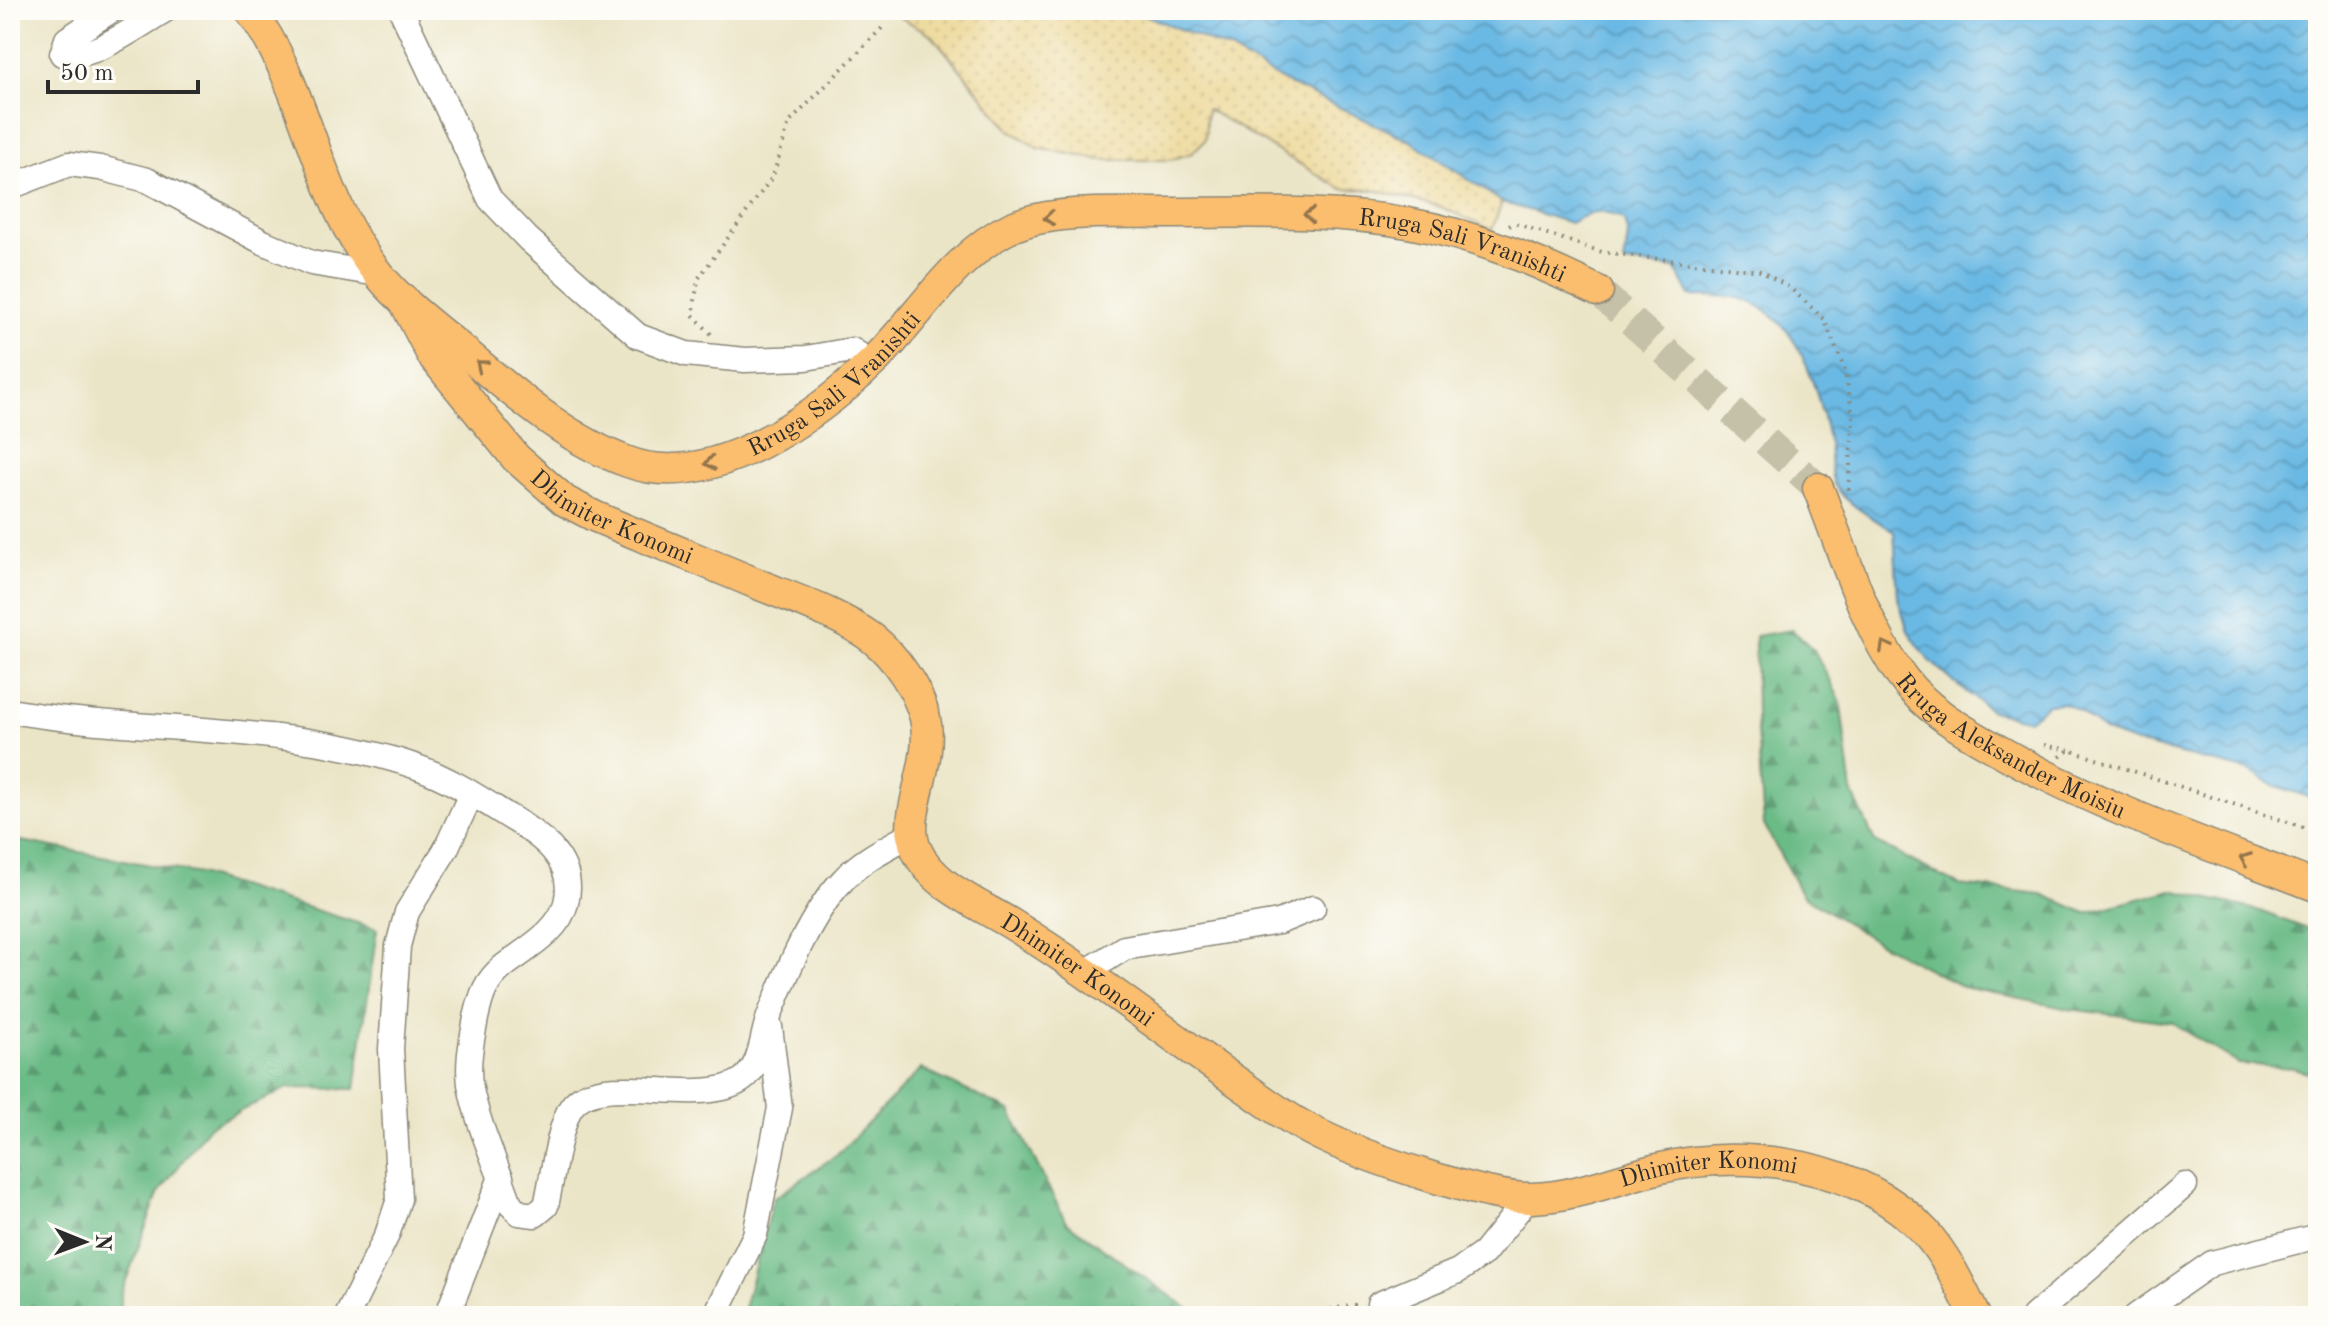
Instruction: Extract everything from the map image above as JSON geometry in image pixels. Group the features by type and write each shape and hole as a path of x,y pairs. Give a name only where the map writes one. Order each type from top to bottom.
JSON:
{"main road":[{"name":"Rruga Sali Vranishti","path":"250,10 286,71 336,204 378,274 505,386 587,442 630,464 670,469 727,460 783,432 850,384 986,240 1016,224 1042,218 1128,213 1298,214 1407,223 1481,241 1545,265 1598,291"},
{"name":"Dhimiter Konomi","path":"403,299 432,355 450,381 516,458 565,501 596,517 823,611 873,639 892,659 920,700 928,737 913,833 916,849 941,880 1086,972 1274,1108 1321,1136 1473,1187 1528,1198 1555,1196 1697,1161 1760,1162 1832,1176 1874,1192 1914,1221 1945,1257 1975,1316"},
{"name":"Rruga Aleksander Moisiu","path":"1818,488 1869,615 1902,677 1934,712 2039,758 2111,807 2318,887"}],"street":[{"path":"112,10 67,39 62,54 76,58 91,52 165,10"},
{"path":"401,10 490,199 510,222 638,336 686,354 745,360 806,358 852,350 872,363"},
{"path":"10,187 69,164 100,168 147,180 263,242 311,263 378,274"},
{"path":"10,711 218,731 369,752 420,768 471,794 535,832 558,854 568,877 566,905 553,928 497,972 482,990 469,1052 470,1085 510,1204 519,1213 535,1215 546,1206 569,1110 582,1095 603,1089 696,1092 721,1089 744,1079 759,1056 768,1017 803,939 841,881 861,863 913,833"},
{"path":"347,1316 387,1235 399,1199 391,1049 398,946 407,912 446,849 471,794"},
{"path":"1086,972 1124,948 1279,922 1313,908"},
{"path":"715,1316 755,1235 780,1108 768,1017"},
{"path":"447,1316 501,1177"},
{"path":"2034,1316 2185,1185"},
{"path":"1387,1301 1458,1271 1484,1253 1528,1198"},
{"path":"2136,1316 2212,1263 2318,1236"}],"path":[{"path":"745,360 693,315 698,279 773,176 789,123 882,28"},
{"path":"1481,241 1514,223 1602,252 1628,252 1697,265 1760,271 1789,287 1824,319 1845,370 1853,417 1848,502"},
{"path":"2039,758 2069,750 2318,832"},
{"path":"2039,758 2069,750"},
{"path":"1291,1316 1387,1301"}],"green space":[{"path":"1792,630 1814,650 1840,700 1852,792 1875,842 1959,885 2042,894 2086,913 2172,890 2257,910 2318,933 2318,1076 2294,1068 2239,1064 2171,1022 2069,1009 1963,987 1875,941 1802,895 1764,825 1756,718 1755,636"},
{"path":"10,839 199,874 377,929 355,1089 287,1088 208,1127 158,1194 121,1294 121,1316 10,1316"},
{"path":"921,1069 1010,1111 1066,1222 1199,1316 742,1316 773,1199 838,1154"}],"sand":[{"path":"887,10 1133,10 1228,49 1283,81 1411,141 1502,202 1492,230 1441,207 1375,190 1342,189 1207,109 1205,140 1192,153 1170,160 1102,160 1038,148 1010,130 932,35"}],"water":[{"path":"1133,10 2318,10 2318,800 2273,785 2249,771 2136,743 2104,731 2080,711 2064,703 2048,704 2029,720 1992,711 1928,659 1908,631 1898,598 1894,531 1853,505 1835,486 1819,401 1803,357 1777,320 1760,306 1739,298 1690,296 1675,268 1624,263 1628,236 1624,220 1597,213 1570,223 1502,202 1411,141 1283,81 1228,49"}],"tunnel":[{"path":"1598,291 1818,488"}]}
